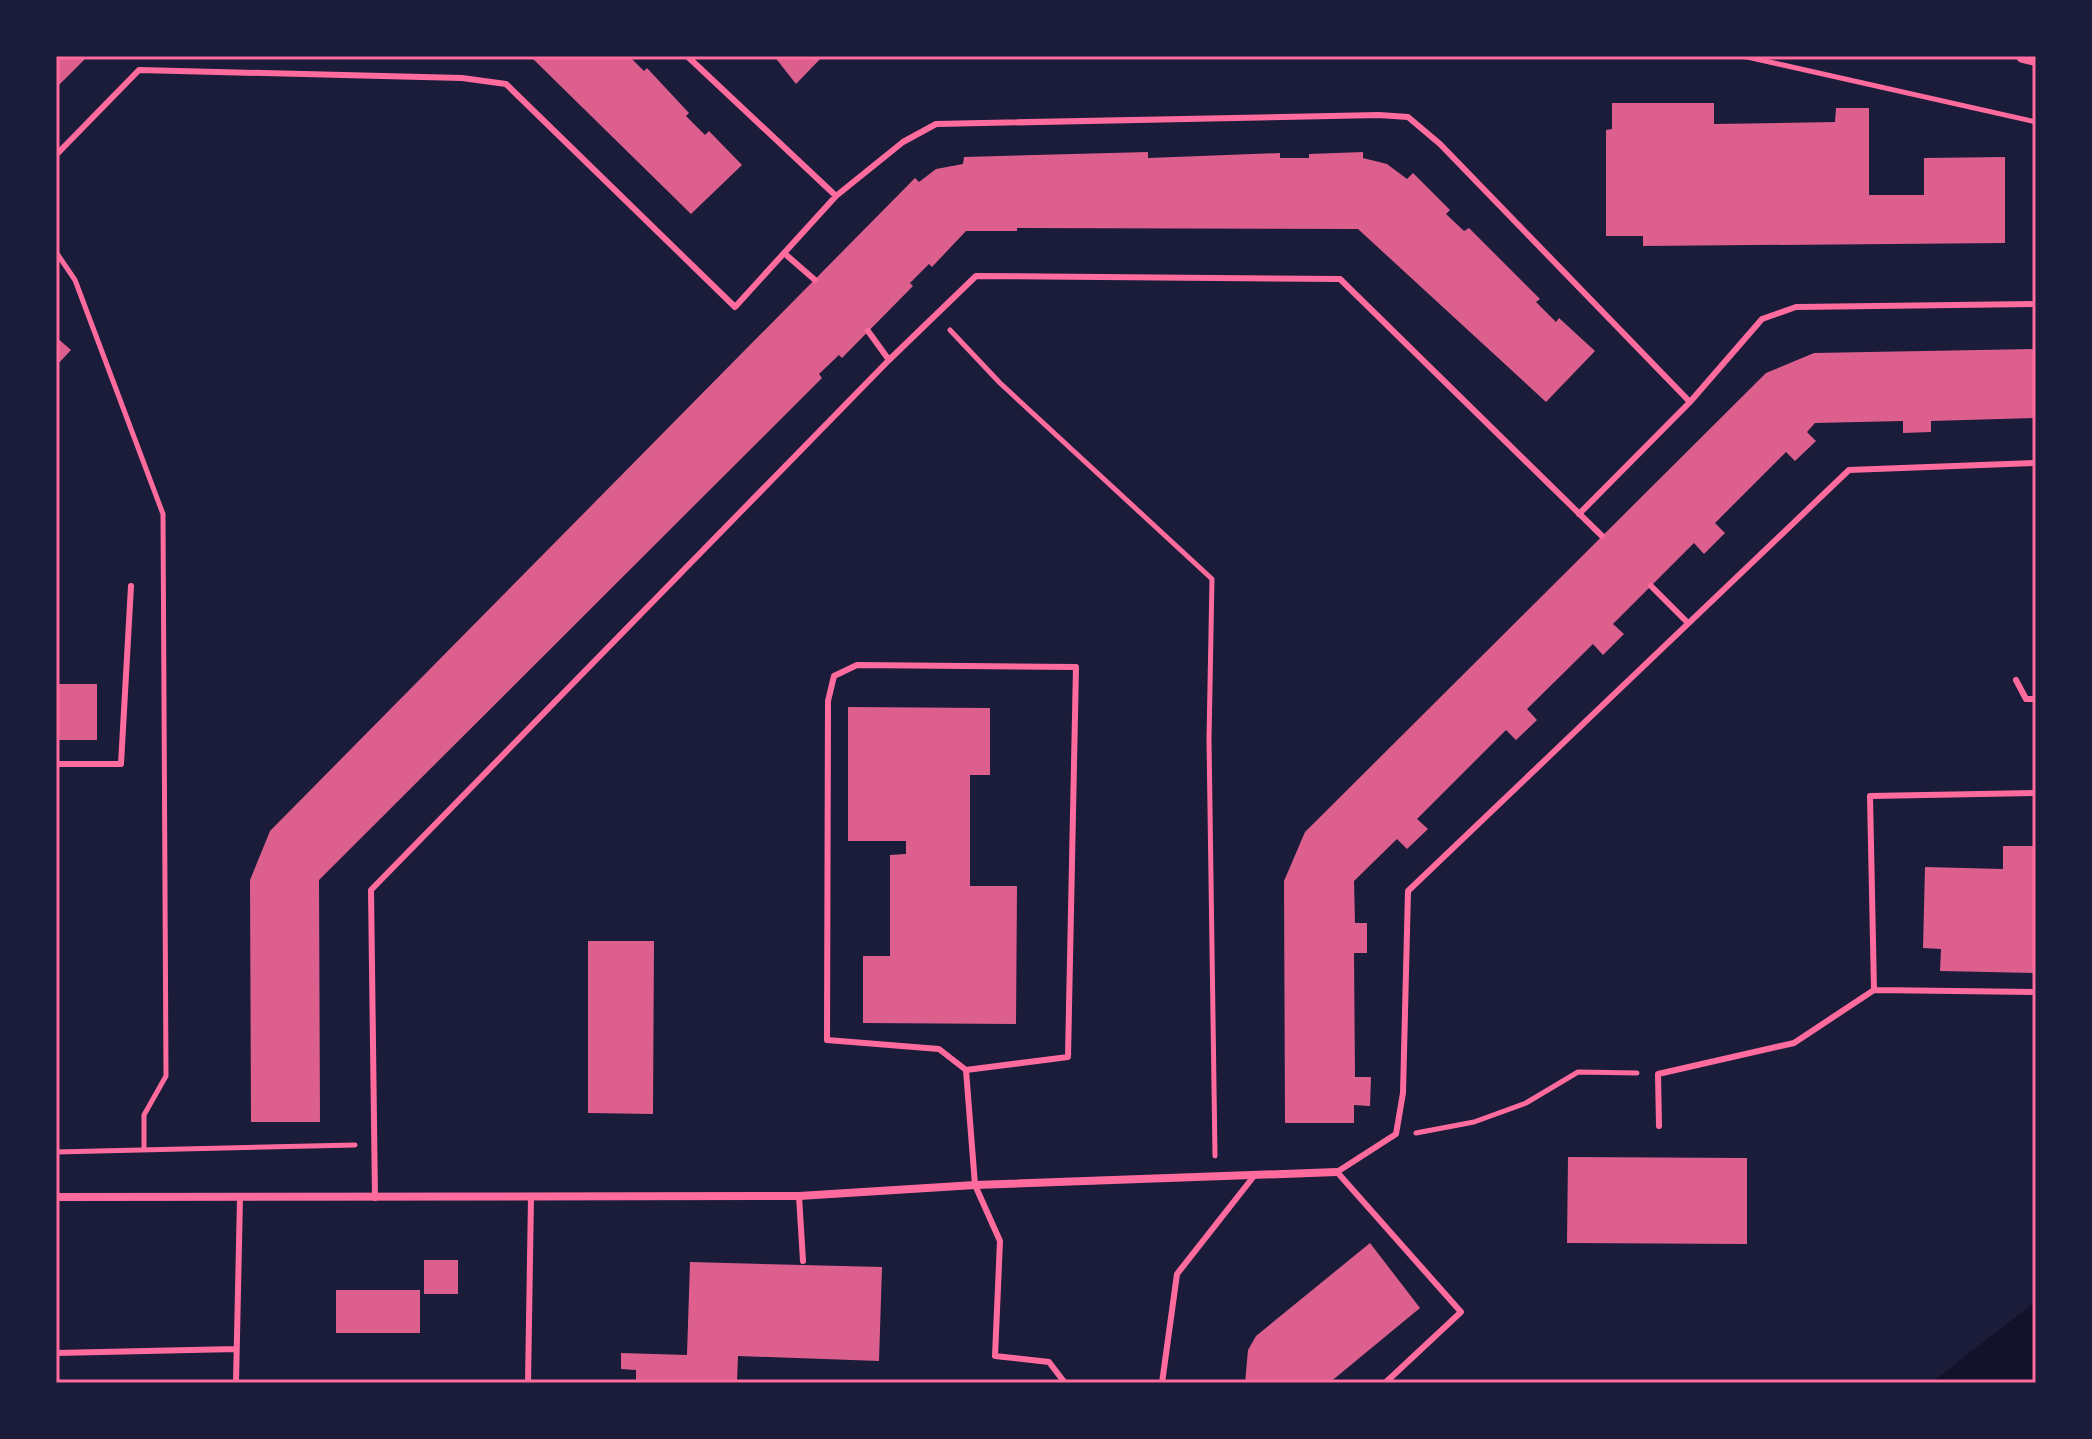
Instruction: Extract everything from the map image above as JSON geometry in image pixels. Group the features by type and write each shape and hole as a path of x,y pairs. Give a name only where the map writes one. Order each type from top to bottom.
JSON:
{"street":[{"path":"2023,56 2036,59"},
{"path":"56,1197 799,1196 975,1185 1337,1172"}],"lane":[{"path":"687,56 836,196"},
{"path":"56,155 139,70 462,78 506,84 735,307 836,196 903,142 936,124 1230,117 1408,117 1440,144 1690,402"},
{"path":"784,253 815,280"},
{"path":"375,1198 371,890 889,360 976,276 1340,279 1602,536"},
{"path":"1579,514 1690,402 1762,319 1796,307 2036,304"},
{"path":"868,331 889,360"},
{"path":"1385,1383 1461,1312 1337,1172 1396,1134 1403,1093 1408,891 1849,470 2036,463"},
{"path":"56,764 121,764 131,586"},
{"path":"1651,586 1687,622"},
{"path":"966,1070 1068,1057 1076,667 857,665 834,676 828,701 827,1040 939,1049 966,1070 975,1185 1000,1241 995,1356 1049,1362 1065,1383"},
{"path":"2016,680 2026,699 2036,699"},
{"path":"1874,990 1870,796 2036,793"},
{"path":"1659,1126 1658,1074 1794,1043 1874,990 2036,992"},
{"path":"1162,1383 1177,1274 1254,1176"},
{"path":"799,1196 803,1261"},
{"path":"528,1383 531,1197"},
{"path":"236,1383 240,1198"},
{"path":"56,1353 236,1349"}],"path":[{"path":"1743,56 2036,122"},
{"path":"935,315 1000,383 1212,579 1209,739 1215,1177"},
{"path":"1396,1134 1474,1122 1526,1103 1578,1072 1658,1074"},
{"path":"56,1152 374,1144"}],"shaded area":[{"path":"2036,1301 2036,1383 1931,1383"}],"building":[{"path":"56,56 88,56 56,88"},
{"path":"530,56 629,56 644,71 647,68 705,135 709,131 742,165 691,214"},
{"path":"774,56 823,56 796,84"},
{"path":"1612,103 1714,103 1714,124 1835,122 1836,108 1869,108 1869,195 1924,195 1924,158 2005,157 2005,243 1643,246 1643,236 1606,236 1606,130 1612,129"},
{"path":"1148,152 1148,158 1280,153 1280,158 1309,158 1309,154 1363,152 1363,158 1387,164 1407,179 1413,173 1450,210 1446,214 1464,231 1469,228 1540,299 1536,302 1556,322 1559,318 1595,351 1546,402 1358,229 1017,228 1017,231 966,231 932,267 929,264 910,283 913,286 842,358 839,355 819,374 822,378 319,880 320,1122 251,1122 250,880 270,831 915,178 919,182 936,169 963,164 964,157"},
{"path":"56,337 71,350 56,366"},
{"path":"2036,349 2036,418 1931,421 1931,432 1903,433 1903,421 1815,423 1807,432 1816,441 1795,461 1786,452 1715,523 1725,533 1704,554 1694,543 1613,624 1624,634 1603,655 1593,644 1527,709 1537,720 1516,740 1506,730 1417,819 1428,829 1407,849 1397,839 1354,881 1355,923 1367,923 1367,953 1354,953 1355,1077 1371,1077 1370,1106 1354,1105 1354,1123 1285,1123 1284,881 1305,832 1766,373 1814,353"},
{"path":"56,684 97,684 97,740 56,740"},
{"path":"848,707 990,708 990,775 970,775 970,886 1017,886 1016,1024 863,1023 863,956 890,956 890,855 906,854 906,841 848,841"},
{"path":"2003,846 2036,846 2036,973 1940,971 1941,949 1923,948 1925,867 2003,869"},
{"path":"588,941 654,941 653,1114 588,1113"},
{"path":"1568,1157 1747,1158 1747,1244 1567,1243"},
{"path":"1370,1243 1420,1308 1329,1383 1245,1383 1248,1350 1256,1336"},
{"path":"424,1260 458,1260 458,1294 424,1294"},
{"path":"690,1262 882,1267 879,1361 738,1356 737,1382 636,1383 636,1370 621,1369 621,1353 687,1355"},
{"path":"336,1290 420,1290 420,1333 336,1333"}]}
